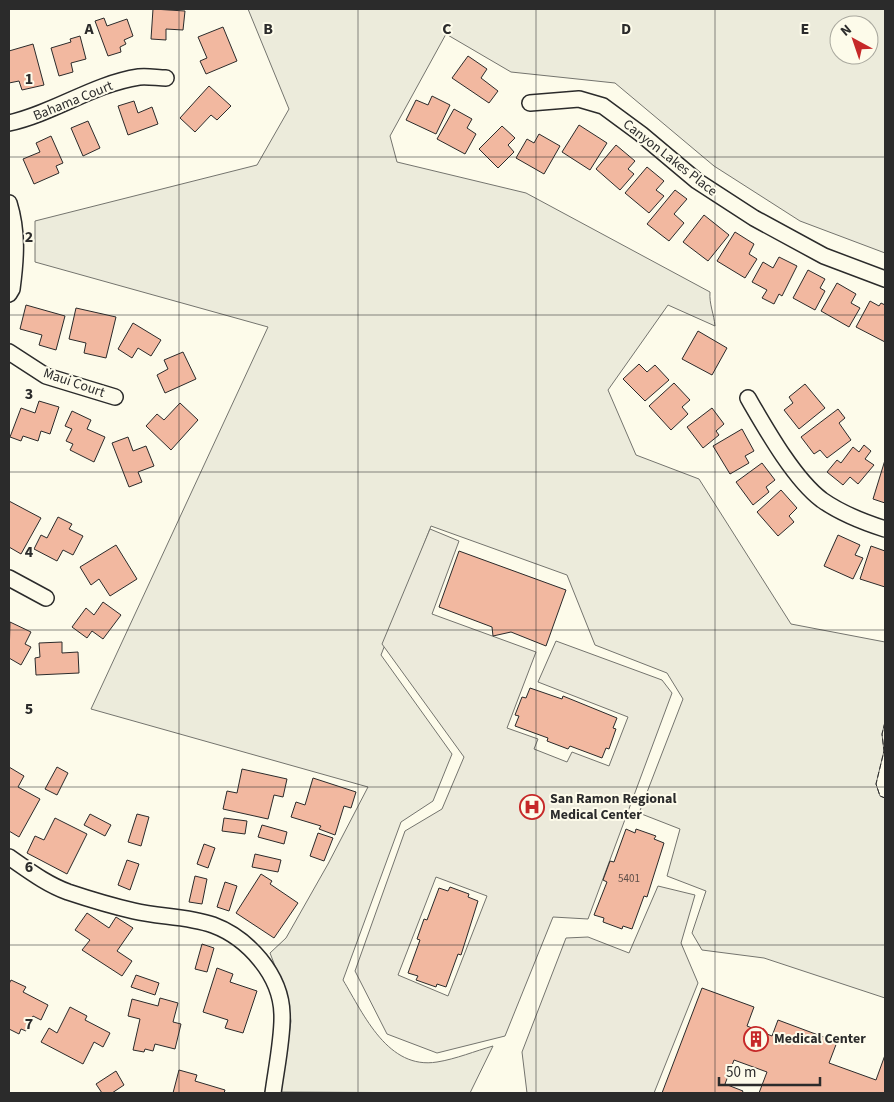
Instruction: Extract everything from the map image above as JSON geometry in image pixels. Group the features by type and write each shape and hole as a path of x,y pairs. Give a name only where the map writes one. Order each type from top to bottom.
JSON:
{"street":[{"name":"Bahama Court","path":"9,123 31,118 102,87 140,77 166,78"},
{"name":"Canyon Lakes Place","path":"530,103 579,99 602,106 642,134 697,181 754,218 824,256 885,279"},
{"path":"9,203 17,250 12,289 9,294"},
{"name":"Maui Court","path":"9,352 46,376 115,397"},
{"path":"748,398 802,481 822,500 856,520 885,529"},
{"path":"9,578 46,598"},
{"path":"9,858 47,883 69,892 134,911 212,925 236,936 268,970 282,1013 273,1093"}],"shaded area":[{"path":"248,9 885,9 885,253 800,221 714,166 615,83 511,72 446,34 390,136 397,162 526,193 710,292 715,326 668,305 608,390 636,455 699,479 791,624 885,642 885,722 882,734 884,751 876,784 880,796 885,798 885,998 764,958 702,950 692,933 706,891 667,876 680,829 639,813 683,699 667,673 595,645 567,575 431,526 381,655 452,754 433,801 401,822 343,980 379,1037 391,1049 405,1057 420,1062 437,1062 493,1046 470,1093 281,1092 291,1021 287,997 270,953 286,938 328,864 368,787 91,709 268,327 35,262 35,221 257,165 289,109"},
{"path":"430,529 459,541 432,614 536,652 507,728 538,739 534,749 567,762 572,752 609,766 628,717 538,682 556,641 662,680 672,693 588,919 553,917 505,1036 437,1053 387,1034 355,971 405,831 442,809 464,757 382,644","holes":["436,877 487,896 448,996 398,975"]},
{"path":"658,886 695,895 681,943 698,983 654,1093 527,1093 522,1052 566,938 588,937 629,953"}],"building":[{"path":"153,9 185,11 183,30 166,29 166,40 151,39"},
{"path":"104,18 107,26 127,19 133,36 124,40 126,44 120,47 121,52 108,56 95,21"},
{"path":"223,27 237,61 206,74 200,61 207,58 198,37"},
{"path":"80,36 86,59 71,63 73,72 59,76 51,48 71,42 70,39"},
{"path":"33,44 44,85 22,90 19,81 9,83 9,51"},
{"path":"468,56 487,69 481,78 498,91 489,103 452,78"},
{"path":"209,86 231,106 217,120 211,115 195,132 180,118"},
{"path":"432,96 450,105 436,134 406,120 416,100 428,105"},
{"path":"134,101 138,113 152,107 158,124 128,135 118,106"},
{"path":"454,109 472,119 467,128 476,134 465,154 437,139"},
{"path":"88,121 100,148 83,156 71,128"},
{"path":"579,125 607,143 590,170 562,152"},
{"path":"502,126 515,138 508,145 514,152 498,168 479,149"},
{"path":"539,134 560,146 544,174 516,158 527,139 534,143"},
{"path":"51,136 63,163 56,166 59,173 34,184 23,159 40,152 36,143"},
{"path":"616,145 635,161 628,169 634,174 620,190 596,169"},
{"path":"647,167 664,181 656,190 664,196 649,213 625,193"},
{"path":"675,190 687,199 674,214 684,223 669,241 647,224"},
{"path":"704,215 729,235 708,261 683,242"},
{"path":"735,232 754,244 749,254 757,259 745,278 717,261"},
{"path":"779,257 797,266 782,296 779,294 774,304 762,298 767,290 752,282 763,262 773,268"},
{"path":"808,270 825,279 820,288 825,291 815,310 793,298"},
{"path":"837,283 856,294 851,303 860,308 849,327 821,311"},
{"path":"870,301 879,306 881,303 885,305 885,342 856,327"},
{"path":"26,305 65,316 56,350 39,345 42,335 20,329"},
{"path":"76,308 116,317 106,358 84,353 86,343 69,339"},
{"path":"133,323 161,340 151,356 138,348 132,358 118,349"},
{"path":"698,331 727,348 712,375 682,359"},
{"path":"183,352 196,379 165,393 157,375 168,369 164,360"},
{"path":"639,364 647,372 655,365 669,380 645,401 623,379"},
{"path":"674,383 690,400 682,407 688,414 671,430 649,406"},
{"path":"805,384 825,408 799,429 784,410 793,403 789,397"},
{"path":"39,401 59,407 50,434 41,431 38,441 23,436 21,441 10,437 21,408 35,413"},
{"path":"180,403 198,420 171,450 146,426 157,414 164,420"},
{"path":"712,408 724,424 716,431 719,435 703,448 687,427"},
{"path":"838,409 845,418 839,423 851,440 827,458 820,450 814,454 801,437"},
{"path":"72,411 91,420 87,429 105,437 94,462 70,450 73,444 66,441 72,429 65,426"},
{"path":"742,429 754,451 745,456 749,463 730,474 713,446"},
{"path":"128,437 133,451 146,446 154,466 138,472 142,482 129,487 112,443"},
{"path":"864,445 871,451 865,459 874,465 858,484 850,477 843,485 827,472 837,460 841,463 853,447 859,452"},
{"path":"885,460 885,503 873,499"},
{"path":"762,463 775,480 766,487 769,492 753,505 736,482"},
{"path":"781,490 797,508 789,516 794,522 778,536 757,512"},
{"path":"9,501 41,518 21,554 9,547"},
{"path":"58,517 72,524 69,529 83,536 73,555 63,550 57,561 34,549 41,535 47,538"},
{"path":"838,535 860,545 855,555 863,558 853,579 824,566"},
{"path":"116,545 137,579 110,596 99,579 91,585 80,567"},
{"path":"871,546 885,551 885,587 860,579"},
{"path":"459,551 566,590 546,646 511,632 493,636 492,627 439,607"},
{"path":"103,602 121,615 103,639 92,631 87,638 72,627 86,608 94,615"},
{"path":"10,622 31,632 25,644 31,647 21,665 9,658"},
{"path":"62,642 62,653 78,652 79,673 36,675 35,658 40,657 39,643"},
{"path":"530,688 562,699 563,696 617,718 613,728 616,729 609,749 606,748 602,758 570,746 568,749 547,741 548,738 515,726 519,716 515,715 522,697 526,698"},
{"path":"9,767 24,776 18,787 40,799 19,837 9,831"},
{"path":"57,767 68,773 57,795 45,789"},
{"path":"242,769 287,779 283,797 274,795 268,819 223,809 227,791 237,793"},
{"path":"313,778 356,792 351,808 344,806 335,835 319,829 321,826 291,817 296,802 305,805"},
{"path":"90,814 111,825 105,836 84,825"},
{"path":"137,814 149,817 141,846 128,842"},
{"path":"55,818 87,834 67,874 27,853 35,836 44,840"},
{"path":"224,818 247,821 245,834 222,831"},
{"path":"262,825 287,832 284,844 258,837"},
{"path":"626,829 635,833 636,829 656,836 654,839 664,843 647,897 644,896 632,929 623,926 622,929 603,922 604,918 594,915 607,882 603,880 610,861 614,862"},
{"path":"318,833 333,838 324,861 310,856"},
{"path":"204,844 215,848 208,868 197,864"},
{"path":"255,854 281,860 278,872 252,867"},
{"path":"127,860 139,864 130,890 118,885"},
{"path":"261,874 272,881 270,884 298,903 274,938 236,913"},
{"path":"195,876 207,879 202,904 189,902"},
{"path":"225,882 237,886 229,911 217,907"},
{"path":"450,887 469,894 468,897 478,901 461,955 458,954 446,987 437,984 436,987 416,980 418,976 408,973 420,940 417,939 424,919 427,920 439,888 448,891"},
{"path":"87,913 109,928 116,917 133,928 117,951 132,961 122,976 82,950 90,940 75,930"},
{"path":"202,944 214,948 207,972 195,969"},
{"path":"217,968 233,974 230,982 257,991 243,1033 225,1028 228,1020 203,1012"},
{"path":"136,975 159,983 155,995 131,987"},
{"path":"11,980 26,987 23,992 48,1005 41,1020 33,1016 26,1031 21,1029 19,1034 9,1029 9,984"},
{"name":"Medical Center","path":"702,988 754,1007 747,1026 772,1036 778,1020 837,1042 829,1063 876,1080 885,1055 885,1093 759,1093 767,1072 734,1060 725,1084 743,1091 742,1093 662,1093"},
{"path":"160,998 178,1003 173,1022 181,1024 175,1049 155,1044 153,1051 145,1049 144,1052 133,1050 140,1019 128,1016 132,999 158,1006"},
{"path":"70,1007 87,1016 85,1020 110,1033 103,1047 94,1042 83,1064 41,1042 49,1028 57,1033"},
{"path":"179,1070 197,1075 195,1081 225,1090 224,1093 173,1093"},
{"path":"116,1071 124,1085 112,1093 102,1093 96,1084"}],"fence":[{"path":"885,722 882,734 884,751 876,784 880,796 885,798"}],"place":[{"name":"San Ramon Regional Medical Center","path":"532,807"},
{"name":"Medical Center","path":"756,1039"}]}
